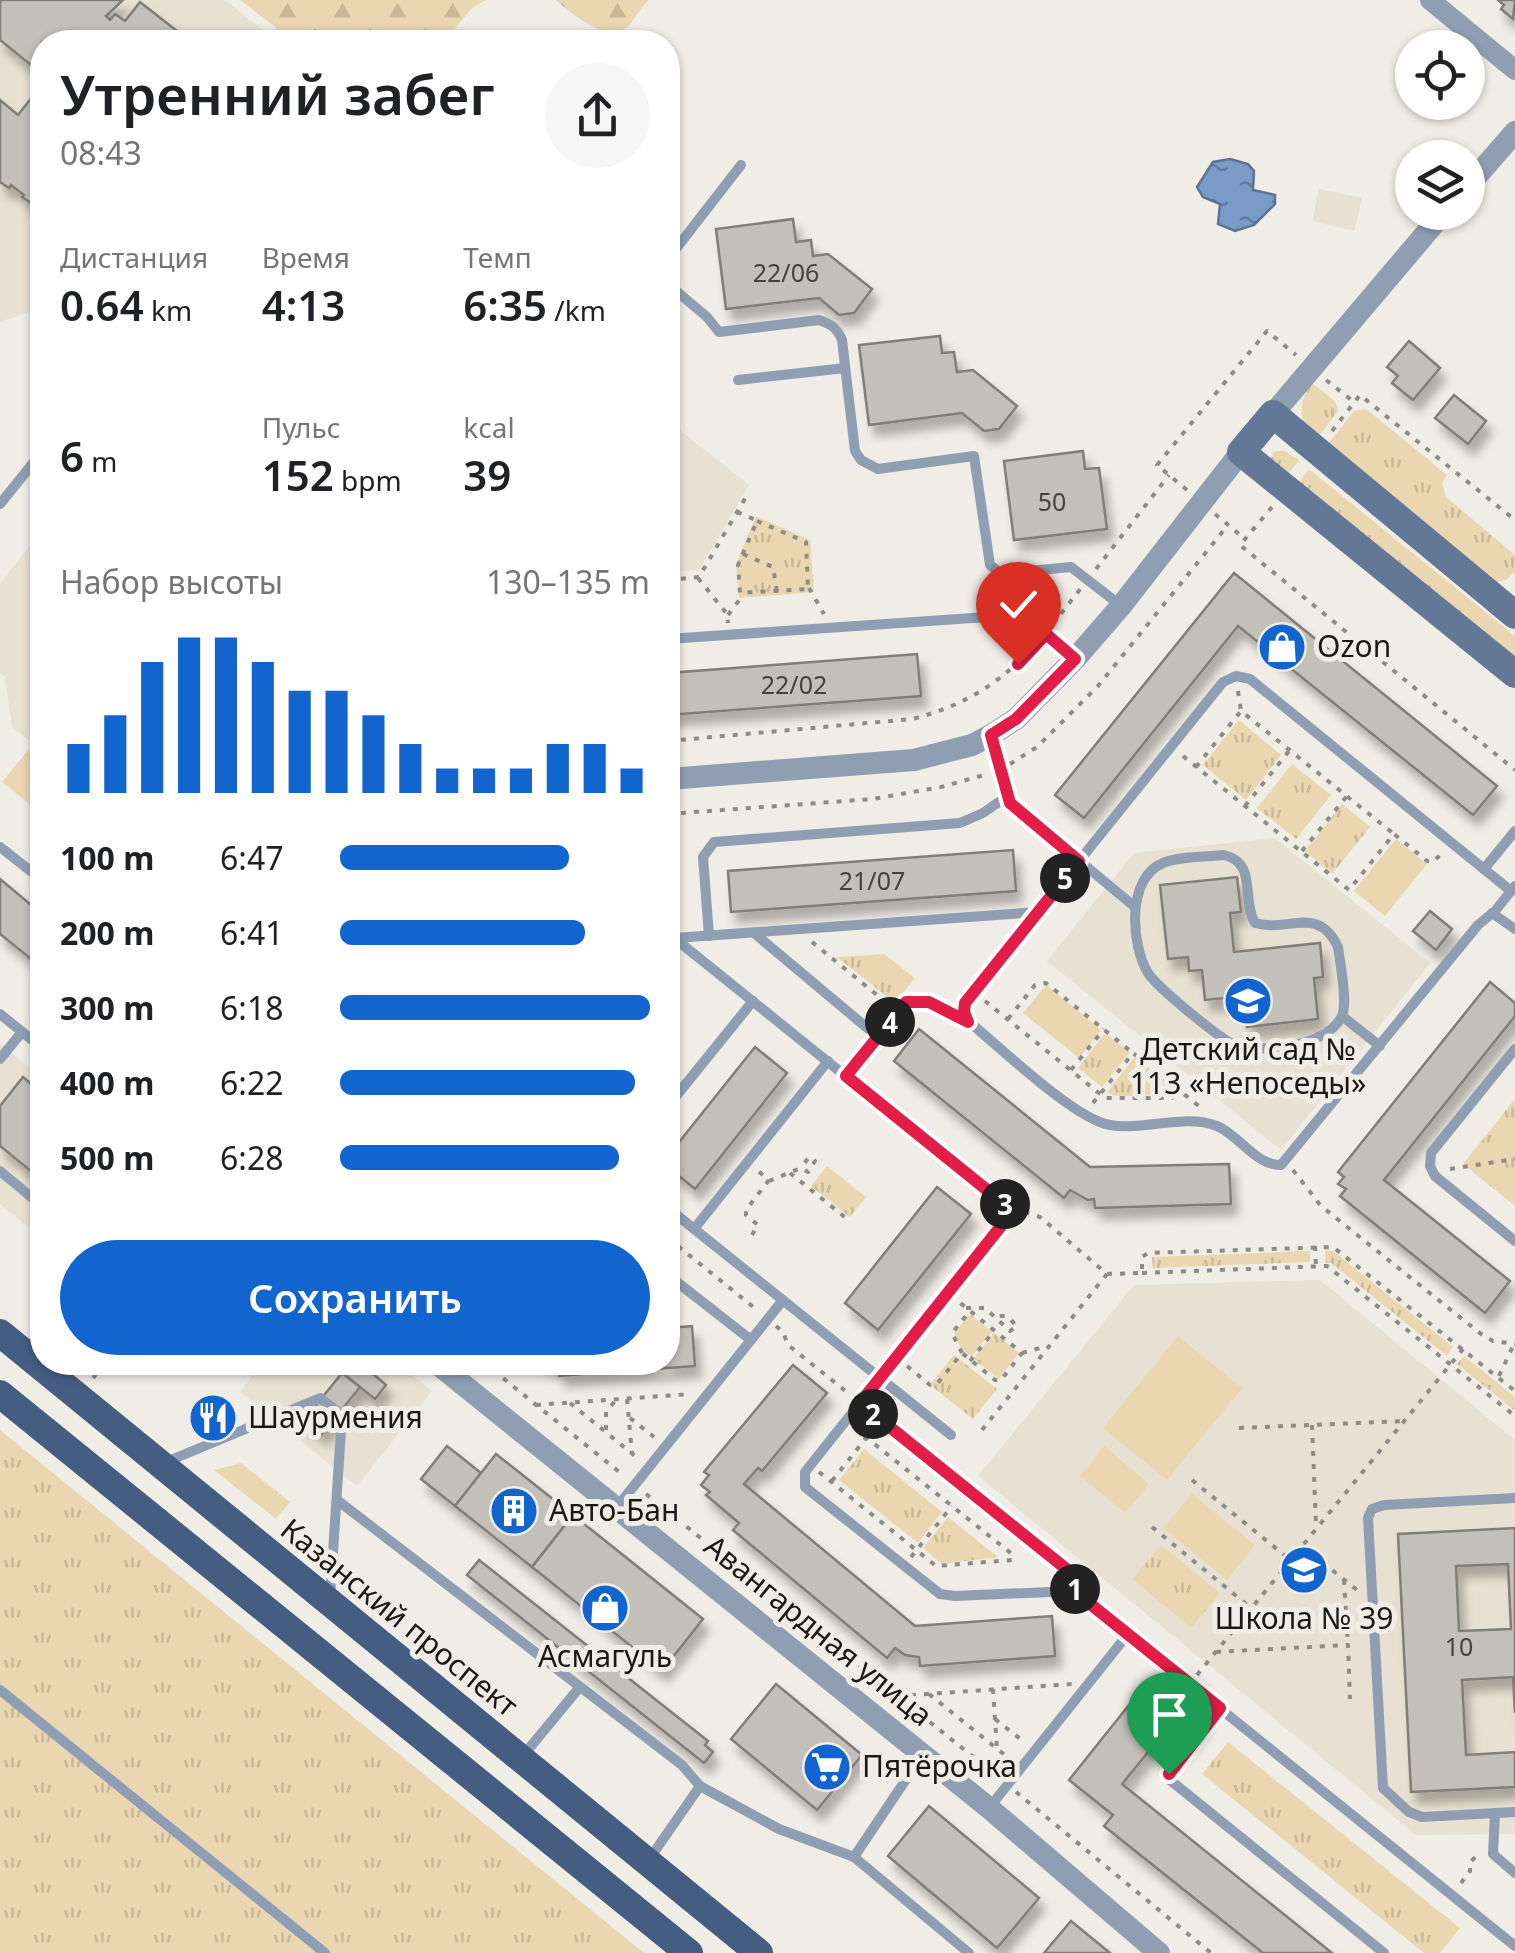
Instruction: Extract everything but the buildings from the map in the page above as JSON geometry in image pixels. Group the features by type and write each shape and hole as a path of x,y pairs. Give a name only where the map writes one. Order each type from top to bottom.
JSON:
{"main road":[{"path":"1507,601 1273,414 1241,452 1510,675"},
{"name":"Казанский проспект","path":"0,1332 30,1341"},
{"name":"Казанский проспект","path":"68,1375 159,1465 759,1953"},
{"path":"0,1394 689,1953"}],"street":[{"path":"1430,0 1515,70"},
{"path":"1485,166 1515,132"},
{"path":"1273,414 1429,230"},
{"path":"680,778 914,760 972,745 991,735 1016,719 1075,659 1241,452"},
{"name":"Авангардная улица","path":"451,1375 923,1754 1158,1953"}],"lane":[{"path":"680,244 741,165"},
{"path":"680,294 718,332 819,320 830,324 842,340 855,450 868,466 878,469 974,456 986,558 999,572 997,616"},
{"path":"738,380 845,368"},
{"path":"0,504 30,467"},
{"path":"999,572 1076,568 1121,606"},
{"path":"680,639 1022,616 1075,659"},
{"path":"1236,676 1250,680 1484,869 1513,888 1478,924 1287,1162 1272,1165 1213,1124 1120,1126 1084,1115 968,1022 964,1008 1172,747 1223,682 1236,676"},
{"path":"991,735 1006,796 1015,808 1136,908"},
{"path":"709,936 703,857 714,842 960,823 983,813 1006,796"},
{"path":"1484,869 1515,831"},
{"path":"0,846 30,870"},
{"path":"1224,855 1235,858 1246,872 1250,913 1256,923 1314,922 1334,938 1340,962 1342,1016 1322,1036 1308,1042 1256,1048 1232,1045 1149,974 1140,954 1136,908 1138,888 1159,864 1224,855"},
{"path":"680,935 1038,912"},
{"path":"1492,913 1515,930"},
{"path":"754,932 878,1037"},
{"path":"680,942 1013,1211 810,1465 803,1476 805,1487 930,1589 946,1596 1074,1591 1515,1946"},
{"path":"680,1091 752,1001"},
{"path":"0,1014 30,1038"},
{"path":"1342,1016 1380,1046"},
{"path":"0,1060 22,1032"},
{"path":"1515,1049 1432,1153 1432,1172 1515,1241"},
{"path":"694,1228 828,1061"},
{"path":"0,1171 30,1196"},
{"path":"680,1217 951,1435"},
{"path":"680,1284 751,1340"},
{"path":"617,1507 783,1300"},
{"path":"159,1465 320,1398 342,1415 330,1604"},
{"path":"1515,1498 1377,1506 1368,1518 1383,1788 1417,1816 1515,1812"},
{"path":"337,1500 682,1766 700,1786 778,1829 854,1857 968,1953"},
{"path":"989,1808 1128,1634"},
{"path":"520,1759 579,1688"},
{"path":"0,1690 325,1953"},
{"path":"1220,1708 1169,1772 1170,1780 1384,1953"},
{"path":"854,1857 923,1754"},
{"path":"647,1862 700,1786"},
{"path":"1495,1814 1492,1851 1515,1873"}],"path":[{"path":"1191,493 1157,465 1267,331 1354,402"},
{"path":"1324,442 1360,395 1515,520"},
{"path":"680,740 912,718 945,710 997,683 1046,634 1169,475"},
{"path":"698,578 747,494"},
{"path":"1277,502 1240,545 1515,770"},
{"path":"1211,511 1245,539"},
{"path":"737,512 806,542 809,588 823,611 825,628"},
{"path":"743,595 738,569 757,520"},
{"path":"743,554 773,567 776,592"},
{"path":"680,579 698,578"},
{"path":"698,578 728,616 729,635"},
{"path":"728,616 743,595 809,588"},
{"path":"1236,676 1242,711 1430,862 1450,842"},
{"path":"1196,767 1242,711"},
{"path":"1172,747 1349,890 1394,834"},
{"path":"1244,806 1290,750"},
{"path":"1301,852 1346,796"},
{"path":"808,928 812,943 898,1012"},
{"path":"1008,1019 1035,985 1043,982 1200,1107"},
{"path":"974,992 1108,1099 1172,1098 1181,1092"},
{"path":"846,1076 906,1002 924,1000 968,1022"},
{"path":"1071,1070 1104,1030"},
{"path":"1084,1115 1133,1053"},
{"path":"1432,1172 1515,1160"},
{"path":"747,1162 768,1181"},
{"path":"1287,1162 1311,1195 1336,1218 1481,1334 1514,1344 1498,1378"},
{"path":"752,1235 758,1225 746,1211 768,1181 801,1168"},
{"path":"790,1172 846,1218"},
{"path":"1013,1211 1040,1217 1107,1274 1330,1267 1515,1416"},
{"path":"1142,1272 1142,1257 1148,1253 1315,1246 1338,1249 1515,1391"},
{"path":"1315,1246 1316,1266"},
{"path":"680,1248 784,1332 788,1345 1075,1576 1074,1591"},
{"path":"982,1430 1107,1274"},
{"path":"948,1293 1022,1353"},
{"path":"996,1316 984,1308 968,1310 952,1333 962,1354 999,1381 1022,1353 1050,1346"},
{"path":"970,1360 994,1330"},
{"path":"1189,1684 1462,1349"},
{"path":"896,1357 934,1385 962,1354"},
{"path":"499,1375 1008,1784 1211,1953"},
{"path":"536,1406 708,1393"},
{"path":"628,1399 632,1454"},
{"path":"606,1432 606,1412 616,1400"},
{"path":"570,1403 649,1467"},
{"path":"629,1418 666,1447"},
{"path":"810,1465 938,1567 1012,1560 1012,1554 845,1421"},
{"path":"1240,1428 1404,1421"},
{"path":"1312,1425 1316,1528"},
{"path":"831,1482 866,1438"},
{"path":"1192,1480 1290,1560"},
{"path":"903,1567 952,1506"},
{"path":"1152,1528 1251,1608"},
{"path":"1302,1546 1372,1603"},
{"path":"1344,1580 1350,1699"},
{"path":"1216,1652 1348,1646"},
{"path":"898,1696 1090,1682"},
{"path":"993,1689 997,1749"},
{"path":"929,1694 1021,1768"},
{"path":"995,1719 1035,1751"},
{"path":"1452,1894 1469,1873 1476,1854 1492,1851"}],"shaded area":[{"path":"0,0 225,0 263,30 30,30 30,311 0,322"},
{"path":"1319,189 1362,198 1354,231 1312,221"},
{"path":"680,430 749,485 699,570 680,571"},
{"path":"30,545 30,741 12,727 5,677 0,673 0,584"},
{"name":"Детский сад № 113 «Непоседы»","path":"1275,838 1430,963 1281,1150 1047,961 1134,853"},
{"path":"0,1044 30,1068 30,1228 0,1204"},
{"name":"Школа № 39","path":"1320,1280 1515,1440 1515,1834 1416,1835 978,1476 1134,1285"},
{"path":"253,1375 412,1375 432,1391 357,1486 240,1392"}],"green space":[{"path":"240,0 486,0 471,9 454,30 277,30"},
{"path":"555,0 649,0 622,30 600,30"},
{"path":"1312,383 1335,401 1338,411 1313,444 1302,414 1303,399"},
{"path":"1366,409 1447,475 1442,483 1446,497 1515,555 1515,572 1506,580 1493,583 1323,450 1354,411"},
{"path":"1283,450 1299,460 1283,480 1269,460 1274,452"},
{"path":"1309,469 1515,636 1515,667 1295,488"},
{"path":"756,516 810,540 814,592 739,598 736,564"},
{"path":"1239,720 1281,755 1246,800 1203,765"},
{"path":"29,749 30,804 2,782"},
{"path":"1292,764 1331,795 1296,839 1257,808"},
{"path":"1342,804 1370,827 1332,874 1305,851"},
{"path":"1396,839 1427,864 1385,916 1354,891"},
{"path":"884,954 915,978 895,1003 837,957"},
{"path":"1046,985 1101,1030 1079,1058 1023,1013"},
{"path":"1105,1033 1130,1052 1102,1087 1078,1068"},
{"path":"1135,1057 1177,1091 1174,1095 1115,1096 1107,1092"},
{"path":"1515,1099 1515,1206 1463,1164"},
{"path":"827,1166 866,1197 850,1217 811,1186"},
{"path":"1310,1251 1310,1262 1153,1268 1152,1257"},
{"path":"1325,1251 1333,1251 1453,1347 1447,1356 1331,1263 1326,1263"},
{"path":"970,1314 992,1332 971,1357 961,1349 954,1333"},
{"path":"994,1333 1019,1353 999,1379 973,1359"},
{"path":"1178,1336 1242,1388 1167,1480 1103,1428"},
{"path":"954,1355 997,1389 973,1419 930,1385"},
{"path":"1464,1356 1515,1397 1515,1411 1457,1364"},
{"path":"0,1430 644,1953 0,1953"},
{"path":"1104,1446 1149,1484 1125,1513 1080,1476"},
{"path":"864,1449 942,1512 918,1543 839,1480"},
{"path":"241,1463 290,1502 276,1519 214,1470"},
{"path":"1192,1494 1255,1545 1227,1580 1163,1528"},
{"path":"948,1517 998,1557 942,1564 923,1548"},
{"path":"1161,1545 1220,1593 1191,1628 1132,1579"},
{"path":"1228,1742 1460,1928 1440,1953 1424,1953 1202,1774"}],"water":[{"path":"1230,159 1248,164 1254,171 1253,190 1275,195 1275,204 1254,225 1235,231 1218,224 1220,204 1203,197 1197,187 1213,162"}],"place":[{"name":"Ozon","path":"1282,647"},
{"name":"Детский сад № 113 «Непоседы»","path":"1248,1001"},
{"name":"Шаурмения","path":"213,1418"},
{"name":"Авто-Бан","path":"514,1511"},
{"name":"Школа № 39","path":"1304,1570"},
{"name":"Асмагуль","path":"605,1608"},
{"name":"Пятёрочка","path":"827,1767"}],"route":[{"path":"1018,664 1046,634 1075,659 1016,719 991,735 1010,803 1079,861 965,1003 968,1022 929,1002 906,1002 846,1076 1013,1211 860,1403 1075,1576 1074,1591 1220,1708 1169,1774"}]}
